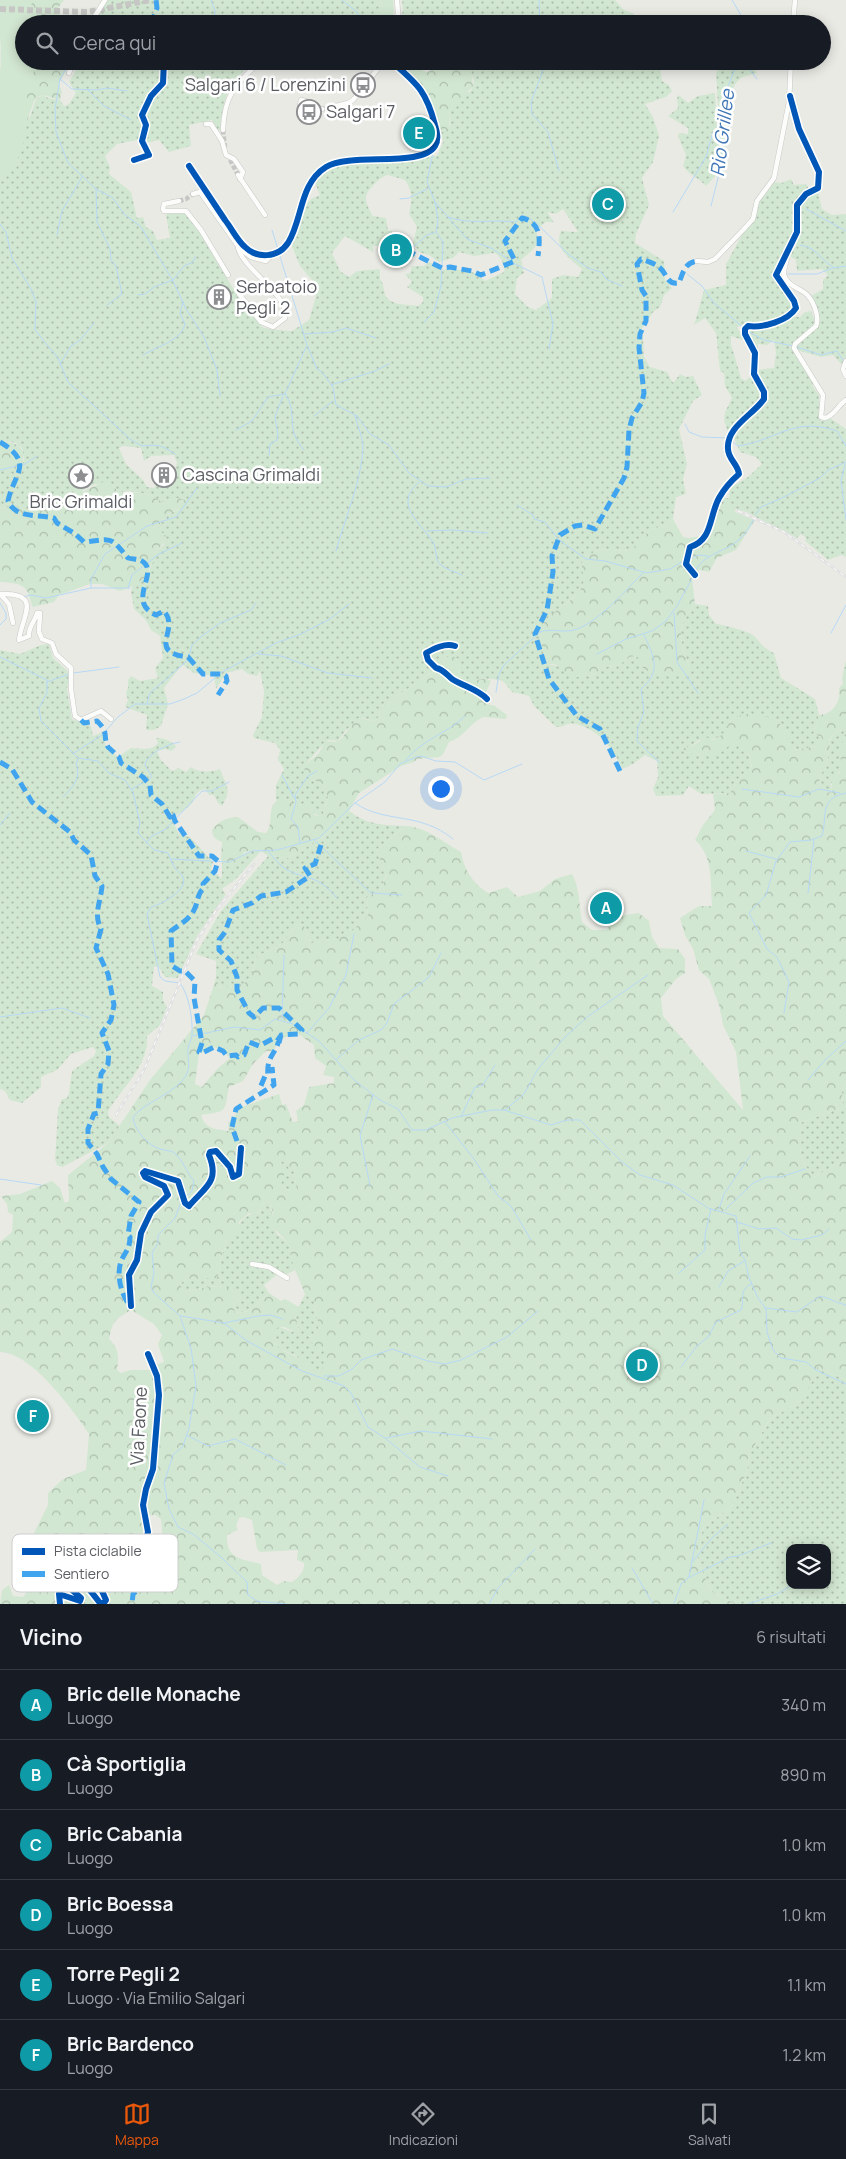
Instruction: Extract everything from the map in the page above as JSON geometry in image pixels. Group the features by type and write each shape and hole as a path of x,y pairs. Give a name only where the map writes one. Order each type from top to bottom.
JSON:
{"street":[{"path":"96,15 105,0"},
{"path":"397,15 398,0"},
{"path":"794,15 795,0"},
{"path":"223,130 225,105 230,92 251,70"},
{"path":"332,107 353,100 378,70"},
{"path":"193,194 200,192 244,254 258,260 268,260 287,244 310,185 326,168 338,162 350,160 419,156 431,151 436,146 438,136 426,96 401,70"},
{"path":"697,261 708,262 715,259 753,219 757,201 774,178 790,96 791,70"},
{"path":"695,575 686,566 690,547 698,544 708,532 718,500 727,486 739,474 738,468 729,456 727,448 732,433 764,399 764,392 754,374 755,353 745,334 745,328 748,326 762,327 788,316 796,308 794,301 782,287 776,275 797,232 795,211 799,200 806,194 816,190 819,183 819,172 799,129 790,96"},
{"path":"312,110 322,109"},
{"path":"206,124 211,124 222,141 226,155 234,159 243,172 239,177 265,216"},
{"path":"189,166 246,248 256,254 272,255"},
{"path":"179,201 164,204 164,211 186,211 206,237 228,275"},
{"path":"238,247 240,256 255,269 285,308 285,318 273,327 264,325 239,294"},
{"path":"787,253 784,271 786,278 793,287 807,296 818,319 816,326 795,344 794,348 821,391 824,399 821,416 827,418 846,400"},
{"path":"846,360 843,369 846,376"},
{"path":"0,594 9,604 13,623"},
{"path":"0,594 19,596 26,601 28,616 19,640 29,636 28,630 36,620 37,613 40,613 39,632 42,638 52,642 56,654 71,668 71,688 75,716 81,720 102,711 111,718"},
{"path":"131,1306 128,1275 136,1260 142,1233 151,1212 168,1194 164,1186 145,1178 145,1171 178,1181 187,1206 190,1206 210,1184 214,1165 209,1155 210,1152 216,1151 230,1167 233,1177 239,1174 241,1148"},
{"path":"252,1264 269,1267 287,1278"},
{"name":"Via Faone","path":"148,1354 157,1376 159,1395 153,1469 143,1505 148,1534"},
{"name":"Via Faone","path":"60,1604 58,1602 59,1594 80,1601 81,1598 74,1592"},
{"name":"Via Faone","path":"91,1592 100,1603 104,1603 106,1600 103,1592"}],"green space":[{"path":"0,0 50,0 32,1 30,15 15,15 15,70 34,70 26,96 24,141 16,164 4,172 0,181 0,71 3,61 0,38"},
{"path":"1,0 64,0 58,8 57,13 61,15 15,15 15,70 66,70 59,84 62,92 60,100 43,95 38,97 34,101 27,121 0,147"},
{"path":"107,0 382,0 376,15 99,15"},
{"path":"382,0 393,0 393,15 376,15"},
{"path":"402,0 615,0 623,9 636,15 402,15"},
{"path":"76,70 246,70 228,91 223,107 220,130 218,130 212,120 189,125 191,146 169,152 159,140 146,143 142,139 117,144 105,156 110,167 109,174 131,192 137,218 143,217 146,227 153,231 157,240 170,238 166,215 168,212 183,210 201,235 232,287 260,325 267,328 292,331 309,320 316,296 312,288 312,280 300,266 291,244 305,206 311,199 320,195 315,183 337,167 349,164 415,161 437,156 443,142 440,130 450,126 450,109 462,95 471,91 474,82 470,70 660,70 662,81 669,85 672,91 666,97 645,104 653,117 659,136 653,162 642,178 649,205 636,234 635,243 664,261 665,280 672,288 664,295 660,307 653,312 639,333 643,337 644,357 650,367 667,372 673,383 680,374 686,377 693,376 702,395 693,401 679,429 687,464 683,479 686,494 676,497 673,519 666,525 650,530 633,549 624,551 599,549 582,562 585,580 580,592 549,617 539,631 544,656 548,664 561,667 576,677 594,675 604,667 618,666 629,657 638,656 664,672 677,676 690,668 681,642 684,620 695,604 708,606 709,615 716,624 753,635 764,647 774,653 781,678 815,699 819,715 814,734 822,737 818,746 795,750 789,742 786,730 732,721 719,737 699,740 690,747 679,749 710,755 718,753 735,743 749,754 752,768 738,780 730,793 701,794 689,786 683,795 656,796 653,789 658,777 657,761 645,755 622,769 610,747 591,730 572,724 556,727 534,706 529,696 512,692 503,681 487,679 466,680 460,676 459,663 447,657 421,680 391,702 381,706 381,714 375,721 362,718 346,730 338,741 327,741 305,765 312,779 324,785 328,797 323,814 319,816 312,812 306,802 298,807 284,798 276,800 276,785 284,769 278,760 280,750 275,743 254,738 253,735 262,717 264,692 260,671 257,676 248,674 242,669 226,673 216,689 214,676 194,673 183,665 181,666 164,688 168,704 161,726 154,730 146,730 147,715 125,707 128,700 126,693 128,680 131,676 140,681 158,678 155,668 163,658 160,636 151,630 146,620 134,609 131,592 132,587 148,574 157,550 164,545 165,536 158,526 170,513 179,510 182,499 172,498 170,502 161,503 151,495 129,491 119,493 112,484 95,484 83,490 71,510 53,507 28,510 16,507 0,508 0,470 6,470 24,461 22,448 16,443 0,440 0,147 29,118 39,97 43,95 60,100 64,106 69,104 76,93 69,82","holes":["388,175 405,180 411,192 409,214 417,227 413,243 419,252 429,255 439,262 453,258 459,252 474,256 495,253 502,261 504,272 485,281 475,273 449,268 444,270 429,262 424,266 412,266 410,273 405,274 412,282 407,287 423,297 423,302 418,306 397,304 390,301 385,294 380,279 380,269 357,271 349,277 340,271 332,253 345,236 373,252 373,246 393,246 392,231 388,231 386,218 373,216 366,199 372,187 382,177","563,209 578,232 561,231 559,243 564,253 582,269 578,277 563,275 552,279 552,298 536,310 528,307 515,294 517,278 524,273 521,260 534,248 537,240 536,230 546,222 554,222 547,212 556,214","123,446 141,448 144,461 151,456 174,455 177,463 174,474 158,482 154,488 147,487 143,480 126,464 119,448"]},
{"path":"405,70 423,70 427,72 432,70 471,70 473,87 450,109 449,131 445,133 441,131 429,95"},
{"path":"718,70 756,70 757,73 743,77 736,83 731,100 732,125 723,128 719,120 716,74"},
{"path":"715,93 717,127 722,131 729,131 720,171 706,186 683,166 686,155 678,136 679,133 688,134 688,128 668,116 678,108 677,98 679,95 688,103 698,96"},
{"path":"791,179 794,185 806,184 810,191 801,196 795,205 795,233 774,274 791,301 793,310 784,317 766,324 755,325 750,323 736,327 744,336 743,340 731,336 731,344 741,378 745,381 753,375 760,386 762,398 759,404 736,425 729,436 724,420 725,412 732,398 725,386 724,373 720,371 716,333 705,318 694,325 704,290 726,285 726,264 744,231 756,214 758,204 774,182 782,183"},
{"path":"818,192 822,209 832,215 846,214 846,358 841,364 833,355 821,357 797,350 795,345 819,323 819,314 811,296 823,289 823,280 828,275 822,269 797,271 796,260 790,256 798,233 799,207 801,202 804,197"},
{"path":"811,311 815,321 813,327 790,347 819,395 819,419 822,421 830,418 846,429 846,557 841,555 828,560 805,541 806,538 801,534 797,538 746,512 718,504 722,498 729,498 730,488 748,477 762,464 756,457 740,452 733,436 767,402 769,398 756,379 756,370 774,368 776,353 774,340 767,345 758,344 757,350 755,350 746,330 749,328 763,329 792,316 800,317 805,312"},
{"path":"0,440 19,445 23,452 23,466 11,472 0,470"},
{"path":"103,482 112,484 119,493 147,494 166,502 170,502 171,498 179,498 186,501 187,506 170,513 158,526 159,530 166,536 166,541 157,550 156,559 150,566 148,574 136,585 120,591 102,584 90,584 59,595 54,602 33,607 25,588 15,584 0,582 0,508 16,507 28,510 53,507 70,510 80,493"},
{"path":"718,504 736,508 735,512 755,520 736,550 717,558 709,572 700,570 694,574 688,565 693,557 691,550 708,535"},
{"path":"673,519 683,537 701,536 699,541 689,546 685,565 692,577 695,604 684,620 681,635 683,650 690,668 686,675 655,675 643,668 637,656 629,657 618,666 604,667 598,674 579,677 570,676 557,665 548,664 544,656 539,631 547,619 577,595 581,589 584,581 582,562 584,558 599,549 624,551 632,549 650,530 666,525"},
{"path":"49,644 53,658 70,673 67,689 72,719 91,726 93,736 103,732 106,747 118,757 131,748 152,748 158,743 156,738 162,738 171,742 176,747 171,751 166,749 157,751 161,760 172,771 179,768 186,772 191,767 205,771 220,769 228,792 222,806 214,795 209,795 205,789 201,790 189,806 172,820 179,834 190,837 213,862 211,869 221,878 222,863 232,862 252,850 258,849 261,851 236,879 222,889 226,894 197,936 178,978 165,977 158,966 154,967 152,986 163,992 163,1000 167,1007 160,1025 147,1036 144,1057 134,1076 108,1112 109,1117 120,1126 108,1143 62,1167 57,1165 55,1160 58,1109 62,1099 67,1098 69,1093 72,1071 94,1056 96,1051 93,1047 71,1054 57,1070 41,1077 41,1087 22,1103 10,1100 5,1091 0,1089 0,650 20,654 41,645"},
{"path":"447,657 459,659 460,676 464,679 470,681 487,679 491,681 484,697 487,704 495,706 507,715 506,719 483,717 449,742 440,757 417,759 414,762 401,766 359,793 349,811 328,833 289,858 268,856 258,849 245,852 232,865 223,863 221,859 222,842 215,838 212,833 212,830 220,822 238,817 258,832 266,833 269,829 271,810 275,802 280,798 284,798 298,807 306,802 309,803 315,815 323,814 328,798 324,785 304,775 305,765 318,754 325,742 340,740 358,718 375,721 381,714 381,706 391,702 421,680"},
{"path":"846,660 846,1080 842,1090 843,1107 800,1123 800,1146 802,1158 815,1177 846,1158 846,1380 817,1367 812,1382 800,1401 770,1419 749,1455 747,1471 732,1506 703,1528 697,1561 712,1592 736,1604 0,1604 2,1590 9,1585 13,1596 23,1597 27,1592 178,1592 178,1534 162,1534 161,1519 155,1515 146,1516 146,1534 34,1534 48,1505 48,1493 63,1479 86,1470 89,1434 73,1411 38,1372 25,1361 0,1352 0,1242 12,1232 13,1215 8,1212 7,1204 1,1196 20,1194 52,1181 60,1188 65,1203 69,1201 68,1175 108,1143 150,1080 204,1015 216,978 220,988 236,986 246,982 252,974 256,958 280,945 286,940 293,929 303,924 311,943 338,939 344,933 355,928 368,916 367,897 379,891 387,875 376,850 406,826 427,832 461,852 464,864 470,875 477,885 488,893 507,887 518,897 540,891 555,879 572,874 578,891 582,922 592,930 606,930 618,916 639,913 649,921 652,937 659,948 678,949 685,959 685,973 676,979 661,998 663,1016 743,1110 736,1052 723,1025 719,1005 709,979 699,970 693,949 685,935 680,918 699,906 712,906 708,862 701,847 695,840 703,825 715,810 713,794 730,793 738,780 752,767 749,754 735,744 714,755 698,754 678,749 690,747 706,737 713,740 717,738 723,734 731,721 744,714 759,714 780,724 785,729 795,750 818,746 822,737 814,734 819,715 832,710 839,698 839,688 843,684 842,678","holes":["844,730 845,741 839,743 841,762 839,774 832,775 832,791 827,793 820,787 819,776 826,768 830,745 829,740 836,731","298,1034 314,1045 315,1058 326,1066 323,1075 334,1077 334,1083 309,1087 304,1105 296,1111 298,1121 293,1122 286,1104 282,1105 279,1094 236,1109 236,1114 228,1123 229,1131 208,1126 201,1115 216,1113 223,1109 229,1087 243,1081 253,1064 266,1051 274,1051 279,1039","214,1047 223,1051 230,1058 217,1069 202,1087 195,1084 199,1053","284,1161 290,1170 294,1172 297,1191 290,1191 281,1185 285,1171 281,1162","270,1202 273,1213 270,1224 288,1243 293,1265 305,1294 316,1303 318,1329 310,1337 311,1342 319,1351 326,1350 322,1372 314,1369 292,1354 281,1350 275,1343 275,1328 284,1327 298,1334 295,1314 299,1307 285,1299 281,1301 269,1293 249,1311 235,1313 233,1305 241,1297 229,1288 207,1287 184,1292 180,1284 186,1279 217,1278 222,1254 227,1246 225,1241 239,1231 239,1222 248,1214 259,1212 264,1203","131,1310 154,1324 162,1335 158,1344 164,1362 155,1365 154,1370 130,1370 121,1373 117,1370 118,1353 109,1339 116,1321","243,1517 252,1520 257,1549 260,1552 298,1550 297,1560 304,1563 301,1574 292,1582 284,1581 277,1585 262,1575 261,1564 242,1559 233,1554 227,1543 227,1535 238,1530 236,1526 239,1518"]},
{"path":"844,730 845,742 840,756 842,768 831,784 832,790 827,793 820,787 819,776 826,768 829,741 836,731"},
{"path":"349,811 369,822 406,826 376,850 387,874 379,891 367,898 368,916 355,929 344,933 339,939 311,943 303,924 293,929 286,940 280,945 256,958 252,974 246,982 236,986 220,988 216,978 216,961 196,954 221,911 268,856 289,858 328,833"},
{"path":"846,1080 846,1158 815,1177 802,1158 800,1123 843,1107 842,1090"},
{"path":"284,1161 294,1171 297,1191 290,1191 281,1185 281,1162"},
{"path":"270,1201 275,1229 277,1234 288,1243 295,1270 283,1276 279,1273 264,1285 269,1293 249,1311 235,1313 233,1305 241,1297 229,1288 214,1287 184,1292 180,1284 186,1279 217,1277 222,1254 227,1246 225,1241 234,1233 242,1220 259,1212 264,1203"},
{"path":"305,1294 316,1303 318,1329 310,1337 327,1350 322,1373 312,1370 295,1355 278,1349 273,1337 275,1328 279,1327 293,1332 299,1331 295,1314"},
{"path":"817,1367 846,1380 846,1604 736,1604 712,1592 697,1561 703,1528 732,1506 747,1471 749,1455 770,1419 800,1401"}],"waterway":[{"path":"211,0 215,15"},
{"path":"342,0 359,15"},
{"path":"539,0 540,15"},
{"name":"Rio Grillee","path":"732,0 741,15"},
{"path":"65,70 60,79 55,109 56,132 68,163 96,189 113,198 124,214 141,227 173,281 186,309 204,337 217,370 220,396"},
{"path":"542,70 531,102 532,114 548,132 559,171"},
{"name":"Rio Grillee","path":"711,206 718,178 722,143 719,131 724,96 735,70"},
{"path":"750,70 757,79"},
{"path":"60,79 72,89 97,90 107,88 127,91"},
{"path":"88,90 104,106 131,120"},
{"path":"673,212 706,157 712,135 719,125"},
{"path":"424,322 434,312 441,286 443,242 436,232 438,220 435,202 427,182 433,152"},
{"path":"57,235 62,211 82,177"},
{"path":"96,189 97,222 110,249 111,260 116,266 122,294 107,305"},
{"path":"400,199 409,198 427,189"},
{"path":"435,202 467,239 491,248 515,264 542,277 553,324 549,349"},
{"path":"806,209 846,231"},
{"path":"448,217 464,221 516,222 521,216 525,216 535,222 568,254 588,268 601,272 606,279 622,286"},
{"path":"0,224 6,232 12,258 31,289 36,302 35,330 58,358 68,382 130,439 142,446 156,445 175,454"},
{"path":"272,230 278,249"},
{"path":"412,248 427,235 435,232"},
{"path":"800,245 810,248 834,268 846,266"},
{"path":"279,253 307,345 317,369 322,372 333,387 336,405 357,416 370,434 389,445 409,473 428,486 446,487 466,479 490,478"},
{"path":"138,295 145,294 154,287 173,280 184,266 193,262 195,257"},
{"path":"788,274 817,274 833,268"},
{"path":"687,274 702,286 714,303 744,328"},
{"path":"143,355 167,343 183,330 185,324 180,313 183,302"},
{"path":"60,364 71,346 80,340 94,323"},
{"path":"305,334 333,332 346,328 376,338"},
{"path":"747,331 764,340 793,346"},
{"path":"236,430 252,421 268,397 285,394 306,347"},
{"path":"797,347 821,355 837,351 844,362"},
{"path":"331,385 375,371 389,364"},
{"path":"285,394 291,408 295,435 304,450"},
{"path":"269,455 270,444 277,440 275,417 283,396"},
{"path":"314,416 333,401"},
{"path":"336,551 357,485 362,458 363,445 355,415"},
{"path":"685,424 689,432 702,437 727,438"},
{"path":"730,440 738,446 809,426 837,431 846,446"},
{"path":"0,470 25,464 37,456"},
{"path":"755,515 761,507 820,478 828,470 846,462"},
{"path":"845,464 841,481 846,520"},
{"path":"419,482 411,490 408,506 416,521 434,544 439,563 462,575"},
{"path":"91,588 91,579 105,554 147,526 176,517 197,488"},
{"path":"517,505 533,515 534,519 545,522 559,540 586,559 605,561 647,573 670,569 685,560"},
{"path":"695,571 708,558 739,540 753,520"},
{"path":"427,531 452,530 488,533"},
{"path":"128,588 132,575 159,554 182,543"},
{"path":"689,559 699,555 708,556"},
{"path":"496,692 499,674 504,665 540,632 548,630 570,631 593,621 643,573"},
{"path":"597,654 626,639 652,631 665,622 677,606 694,575"},
{"path":"23,597 31,595 46,598 91,588 130,588"},
{"path":"0,603 6,613 6,619 0,625"},
{"path":"147,703 150,693 188,660 192,645 220,623 251,610 256,603"},
{"path":"74,753 102,735 118,717 135,704 170,704 197,693 222,672 276,643 301,634 330,619 349,604"},
{"path":"831,633 846,605"},
{"path":"674,613 677,662 698,693"},
{"path":"644,635 651,650 654,670 648,682 641,689 644,712 638,727 637,741 660,763"},
{"path":"258,654 281,656 328,673 372,678"},
{"path":"0,657 47,680 47,693 39,708 41,721 78,758 98,761 109,773 125,780 133,792 140,823 138,833 154,850 168,853 175,868 183,877 184,882 178,892 167,900 151,907 147,914 160,977 165,981 180,983 188,1001 192,1029 192,1037 188,1047 189,1066 181,1082 142,1109 133,1118 142,1136 149,1143 157,1148 173,1152 182,1162 194,1181 192,1191 185,1198"},
{"path":"73,673 119,667"},
{"path":"47,682 69,674"},
{"path":"406,760 419,747 450,728 465,716"},
{"path":"132,789 151,778 145,765 149,757 170,744 180,742"},
{"path":"171,859 229,862 252,851 277,850 319,838 355,803 385,782 400,764 416,757 421,756 436,761 455,762 484,780 522,764"},
{"path":"63,797 73,786 77,778 78,769 76,764 78,759"},
{"path":"300,843 298,827 291,819 296,802 295,795 308,776 317,771"},
{"path":"282,775 294,798"},
{"path":"146,843 152,836 166,829 202,791 212,791 229,782"},
{"path":"742,789 799,797 819,789 840,793"},
{"path":"784,1013 789,982 777,957 767,949 749,913 766,895 776,861 790,842 811,840 822,836 828,804 831,799 846,793"},
{"path":"355,803 378,814 428,825 440,830 453,839"},
{"path":"0,825 10,813"},
{"path":"314,840 371,893 402,895"},
{"path":"808,893 814,840"},
{"path":"268,851 284,868 323,884 337,898"},
{"path":"746,851 776,859"},
{"path":"307,1033 329,1008 346,975 354,934"},
{"path":"337,1059 359,1040 381,1030 387,1023 394,1004 429,977 441,953"},
{"path":"282,1019 284,955"},
{"path":"505,1110 524,1094 538,1069 565,1037 587,1017 648,975"},
{"path":"0,1017 62,1008 90,1018"},
{"path":"193,1036 234,1027 260,1030 275,1019 293,1024 319,1041 354,1080 380,1100 398,1109 412,1130 426,1130 452,1118 492,1110 504,1110 551,1125 567,1120 580,1120 622,1162 640,1175 673,1185 708,1208 736,1216 740,1252 745,1260 749,1278 758,1298 766,1309 767,1332 773,1350 781,1358 806,1362 816,1370 846,1384"},
{"path":"808,1080 825,1060 846,1041"},
{"path":"461,1117 475,1087 483,1085 495,1065"},
{"path":"370,1186 360,1135 373,1095"},
{"path":"445,1122 474,1159 498,1196 511,1206 531,1240"},
{"path":"719,1209 724,1194 750,1156"},
{"path":"725,1210 753,1183 767,1177 781,1177 805,1169"},
{"path":"0,1179 41,1185"},
{"path":"182,1200 175,1218 158,1235 158,1244 152,1252 154,1273 151,1287 154,1293 180,1316 191,1348 196,1386 189,1428 183,1446 173,1455 164,1483 169,1509 178,1527 193,1534 247,1582 248,1595 257,1601 286,1604"},
{"path":"679,1273 705,1250 705,1235 711,1209"},
{"path":"737,1222 759,1229 776,1228 792,1239 801,1240 822,1235 829,1229"},
{"path":"719,1287 728,1271 744,1261"},
{"path":"681,1367 697,1346 708,1337 716,1322 741,1310 743,1292 751,1284"},
{"path":"765,1308 797,1312 820,1296 846,1305"},
{"path":"324,1376 339,1376 352,1369 361,1360 392,1349 428,1361 445,1364 461,1360 507,1337 538,1311"},
{"path":"224,1323 270,1315 283,1319"},
{"path":"181,1316 224,1323 247,1341 302,1371 344,1386 351,1393 368,1427 385,1438 420,1467 448,1476"},
{"path":"386,1438 421,1431 492,1439"},
{"path":"186,1435 208,1446 235,1439 286,1465"},
{"path":"689,1577 704,1500"},
{"path":"693,1561 712,1538 728,1524"},
{"path":"674,1604 681,1584 688,1578 730,1557 738,1556 771,1543"},
{"path":"489,1604 498,1588 535,1549"},
{"path":"632,1568 653,1604"},
{"path":"748,1604 777,1594 786,1589"}],"tunnel":[{"path":"0,9 87,12 151,0"},
{"path":"322,109 332,107"},
{"path":"223,130 225,147"},
{"path":"227,154 238,175"},
{"path":"179,201 193,194"}],"railway":[{"path":"738,511 784,532 846,577"},
{"path":"116,1115 144,1070 197,940 217,909 254,864"}],"marked path":[{"path":"154,15 157,8 156,0"},
{"path":"406,250 442,268 450,267 472,271 481,275 515,261 505,241 522,218 529,220 538,232 538,256"},
{"path":"620,771 600,729 577,716 549,679 535,634 547,610 553,572 552,556 560,535 575,526 583,525 595,529 624,478 627,467 629,430 632,418 642,402 644,393 639,348 640,334 646,321 646,296 642,290 637,264 641,259 653,263 662,270 669,281 679,283 687,266 697,261"},
{"path":"0,442 11,449 17,456 19,463 17,476 8,501 12,507 16,511 28,515 54,518 57,523 74,533 84,542 110,540 128,558 140,560 146,565 148,571 143,602 147,609 156,615 164,611 168,618 169,626 166,639 168,650 188,657 203,674 223,674 226,676 227,681 218,695"},
{"path":"81,720 84,723 97,721 101,725 105,732 108,747 119,757 121,763 143,777 150,785 151,795 162,804 170,817 171,813 173,815 175,821 199,856 212,856 218,861 215,871 203,884 204,888 190,917 171,931 172,966 180,971 185,971 195,981 194,998 202,1043 199,1052 202,1053 214,1047 223,1051 227,1056 236,1055 238,1057 244,1055 249,1042 259,1046 276,1037 279,1039 270,1059 268,1075 265,1076 260,1088"},
{"path":"0,762 12,769 32,802 70,832 74,840 91,855 95,876 102,886 98,913 101,929 96,948 108,974 114,1005 111,1020 102,1033 109,1051 108,1064 101,1074 98,1113 94,1114 88,1129 88,1143 97,1154 111,1179 139,1202 131,1216 128,1249 122,1259 119,1270 121,1287 128,1303"},
{"path":"279,1043 281,1035 298,1034 302,1030 279,1008 263,1008 254,1017 249,1013 237,990 237,977 231,961 219,950 219,940 225,932 233,910 252,903 261,896 286,892 310,876 305,868 315,864 321,845"},
{"path":"237,1141 232,1127 236,1109 274,1085 272,1067"},
{"path":"132,1604 133,1594 135,1592"}],"cycle path":[{"path":"134,160 149,155 142,141 146,125 142,115 151,96 163,83 164,70"},
{"path":"189,166 245,247 255,254 261,255 279,252 288,243 293,234 306,192 317,174 326,167 352,160 416,156 428,153 435,146 437,139 436,130 428,103 419,88 401,70"},
{"path":"695,575 686,564 690,547 703,539 707,533 719,498 739,474 728,453 731,434 764,399 764,392 754,374 755,353 745,334 745,329 748,326 775,323 787,317 796,308 794,301 776,275 797,232 797,205 806,194 818,188 819,172 799,129 790,96"},
{"path":"455,646 444,646 429,651 426,653 428,660 452,679 480,693 487,699"},
{"path":"131,1306 129,1275 137,1260 141,1233 151,1212 168,1195 164,1186 145,1177 143,1173 145,1171 178,1181 185,1203 189,1206 205,1189 212,1178 210,1152 216,1151 230,1167 233,1177 239,1174 241,1148"},
{"path":"148,1354 157,1376 159,1395 153,1469 143,1505 148,1534"},
{"path":"60,1604 59,1594 80,1601 81,1598 74,1592"},
{"path":"91,1592 100,1603 104,1603 106,1600 102,1592"}],"place":[{"name":"Salgari 6 / Lorenzini","path":"363,85"},
{"name":"Salgari 7","path":"309,112"},
{"name":"Torre Pegli 2","path":"419,133"},
{"name":"Bric Cabania","path":"608,204"},
{"name":"Cà Sportiglia","path":"396,250"},
{"name":"Serbatoio Pegli 2","path":"219,297"},
{"name":"Cascina Grimaldi","path":"164,475"},
{"name":"Bric Grimaldi","path":"81,476"},
{"name":"Bric delle Monache","path":"606,908"},
{"name":"Bric Boessa","path":"642,1365"},
{"name":"Bric Bardenco","path":"33,1416"}]}
